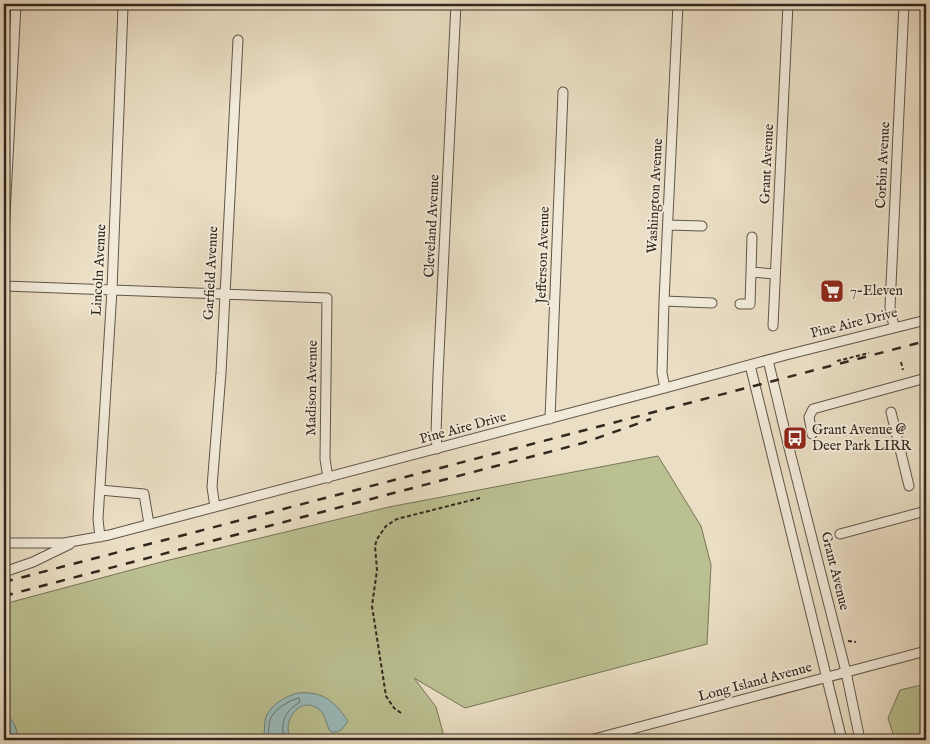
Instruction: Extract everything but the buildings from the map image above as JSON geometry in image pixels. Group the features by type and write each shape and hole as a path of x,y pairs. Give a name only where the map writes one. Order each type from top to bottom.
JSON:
{"street":[{"path":"4,234 16,4"},
{"name":"Lincoln Avenue","path":"100,537 98,524 112,290 122,4"},
{"name":"Cleveland Avenue","path":"438,449 436,434 438,375 456,4"},
{"name":"Washington Avenue","path":"665,388 662,373 664,301 678,4"},
{"name":"Grant Avenue","path":"773,326 788,4"},
{"name":"Corbin Avenue","path":"894,327 890,307 904,4"},
{"name":"Garfield Avenue","path":"215,507 212,487 238,40"},
{"name":"Jefferson Avenue","path":"550,419 563,92"},
{"path":"668,225 702,226"},
{"path":"740,304 750,304 752,237"},
{"path":"750,272 775,274"},
{"path":"4,286 224,294"},
{"name":"Madison Avenue","path":"224,294 327,298 325,459 328,478"},
{"path":"664,301 712,303"},
{"name":"Pine Aire Drive","path":"4,543 42,544 75,542 100,537 926,320"},
{"name":"Grant Avenue","path":"768,360 846,672 860,740"},
{"path":"750,365 842,740"},
{"path":"812,434 809,417 813,409 926,378"},
{"path":"891,412 909,486"},
{"path":"100,490 144,494 149,524"},
{"path":"840,534 926,511"},
{"path":"4,572 33,562 75,542"},
{"name":"Long Island Avenue","path":"590,740 926,651"}],"path":[{"path":"837,361 869,353"},
{"path":"901,362 903,370"},
{"path":"401,713 389,702 386,696 372,617 372,597 377,570 376,546 378,539 386,526 397,518 480,498"}],"green space":[{"path":"658,456 701,526 711,565 707,644 465,708 414,678 436,707 445,740 4,740 4,604 161,562 389,507"},
{"path":"926,684 926,740 895,740 888,718 900,690"}],"water":[{"path":"298,693 314,694 327,699 338,708 348,721 340,731 331,732 320,710 310,705 304,706 298,708 290,719 288,733 291,740 258,740 264,734 265,719 271,709 288,696"},
{"path":"4,712 14,724 17,740 4,740"}],"railway":[{"path":"4,582 926,341"},
{"path":"4,596 583,443 651,419"}],"place":[{"name":"7-Eleven","path":"832,291"},
{"name":"Grant Avenue @ Deer Park LIRR","path":"795,438"}]}
